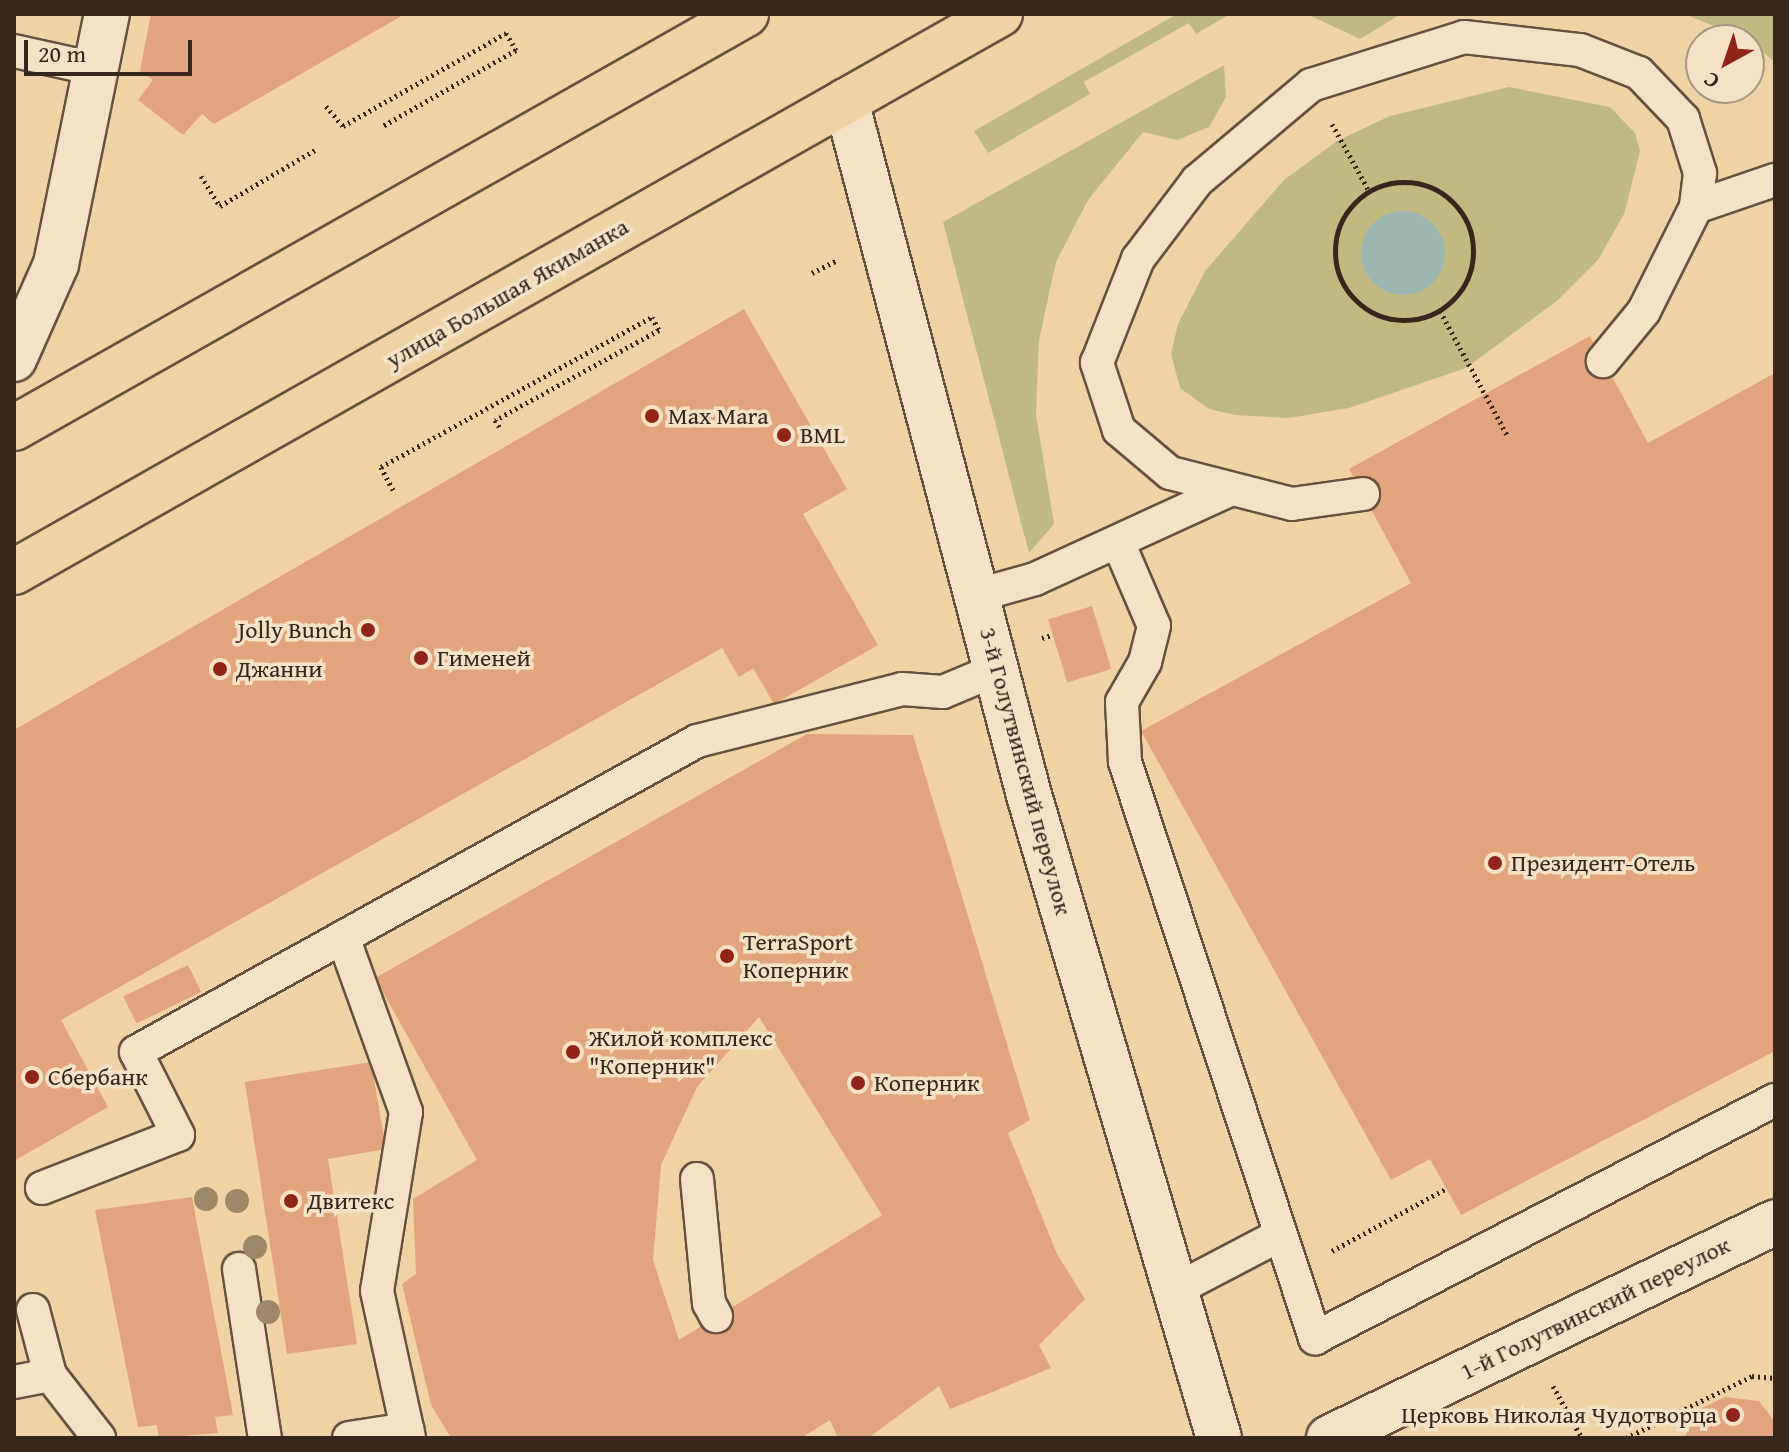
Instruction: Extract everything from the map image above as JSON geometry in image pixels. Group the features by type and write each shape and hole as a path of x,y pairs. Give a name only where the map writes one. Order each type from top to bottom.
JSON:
{"main road":[{"path":"14,428 746,14"},
{"name":"улица Большая Якиманка","path":"14,572 1000,14"}],"street":[{"path":"14,359 56,264 107,14"},
{"name":"3-й Голутвинский переулок","path":"846,101 1029,795 1179,1288 1219,1438"},
{"name":"1-й Голутвинский переулок","path":"1329,1438 1775,1222"}],"lane":[{"path":"1363,494 1292,504 1227,491 1170,473 1119,430 1097,363 1138,259 1197,181 1311,85 1464,37 1580,50 1639,73 1683,119 1700,173 1696,207 1644,311 1603,361"},
{"path":"14,51 95,69"},
{"path":"1696,207 1775,180"},
{"path":"978,595 1035,579 1227,491"},
{"path":"1118,542 1154,626 1145,662 1122,702 1125,762 1315,1338 1775,1100"},
{"path":"42,1188 178,1135 136,1052 697,741 902,689 943,692 998,669"},
{"path":"343,937 406,1112 377,1291 399,1434 349,1438"},
{"path":"697,1179 716,1316"},
{"path":"1179,1288 1280,1235"},
{"path":"239,1269 265,1438"},
{"path":"33,1310 50,1375 99,1438"},
{"path":"14,1382 50,1375"}],"path":[{"path":"326,106 343,126 506,33 516,50 381,127"},
{"path":"1343,144 1369,191"},
{"path":"201,176 220,206 315,150"},
{"path":"1416,182 1439,190 1470,226 1470,274 1440,311 1394,320 1352,297 1335,252 1338,228 1369,191 1416,182"},
{"path":"812,273 845,256"},
{"path":"1440,311 1508,437"},
{"path":"393,490 381,467 652,317 659,330 495,420 501,430"},
{"path":"1042,638 1052,635"},
{"path":"1347,1243 1447,1188"},
{"path":"1626,1438 1752,1376 1775,1378"}],"shaded area":[{"path":"1177,14 1230,14 1196,34 1189,23 1084,82 1090,94 988,153 974,131"},
{"path":"1314,14 1401,14 1360,39 1311,16"},
{"path":"1684,14 1775,14 1775,62 1765,54 1765,24 1709,24"},
{"path":"1224,65 1226,97 1209,127 1177,140 1143,132 1088,200 1056,262 1039,340 1036,415 1054,524 1029,553 943,222"},
{"path":"1509,87 1610,107 1635,133 1640,151 1624,214 1598,260 1558,300 1466,368 1349,408 1289,418 1235,415 1209,409 1180,388 1171,354 1178,324 1205,271 1284,180 1337,141 1390,116"}],"water":[{"path":"1395,211 1411,211 1427,218 1438,229 1445,253 1442,269 1433,283 1411,295 1395,295 1379,288 1368,277 1361,261 1361,245 1368,229 1379,218"}],"building":[{"path":"151,14 405,14 214,124 202,114 183,135 138,100 153,80 140,71"},
{"name":"Гименей","path":"744,309 847,489 803,514 878,645 774,704 753,668 739,677 722,648 61,1020 108,1107 14,1161 14,730"},
{"name":"Президент-Отель","path":"1590,336 1648,443 1775,373 1775,1051 1461,1215 1430,1159 1391,1180 1141,731 1411,583 1349,469"},
{"path":"1092,606 1111,669 1067,683 1048,619"},
{"name":"Жилой комплекс \"Коперник\"","path":"807,734 913,735 1030,1120 1008,1133 1057,1254 1085,1299 1039,1345 1051,1368 950,1409 939,1386 868,1438 838,1438 830,1420 801,1438 451,1438 431,1405 402,1284 416,1274 413,1199 477,1160 375,978","holes":["759,1017 882,1215 679,1340 653,1260 661,1165 697,1087"]},
{"path":"188,965 201,992 136,1024 123,997"},
{"path":"371,1062 386,1149 328,1159 357,1344 287,1354 245,1082"},
{"path":"192,1197 233,1415 215,1417 218,1433 159,1438 157,1425 138,1427 95,1210"},
{"name":"Церковь Николая Чудотворца","path":"1725,1397 1759,1401 1775,1422 1775,1438 1684,1438 1700,1409"}],"place":[{"name":"Max Mara","path":"652,416"},
{"name":"BML","path":"784,435"},
{"name":"Jolly Bunch","path":"368,630"},
{"name":"Гименей","path":"421,658"},
{"name":"Джанни","path":"220,669"},
{"name":"Президент-Отель","path":"1495,863"},
{"name":"TerraSport Коперник","path":"727,956"},
{"name":"Жилой комплекс \"Коперник\"","path":"573,1052"},
{"name":"Сбербанк","path":"32,1077"},
{"name":"Коперник","path":"858,1083"},
{"name":"Двитекс","path":"291,1201"},
{"name":"Церковь Николая Чудотворца","path":"1733,1415"}]}
